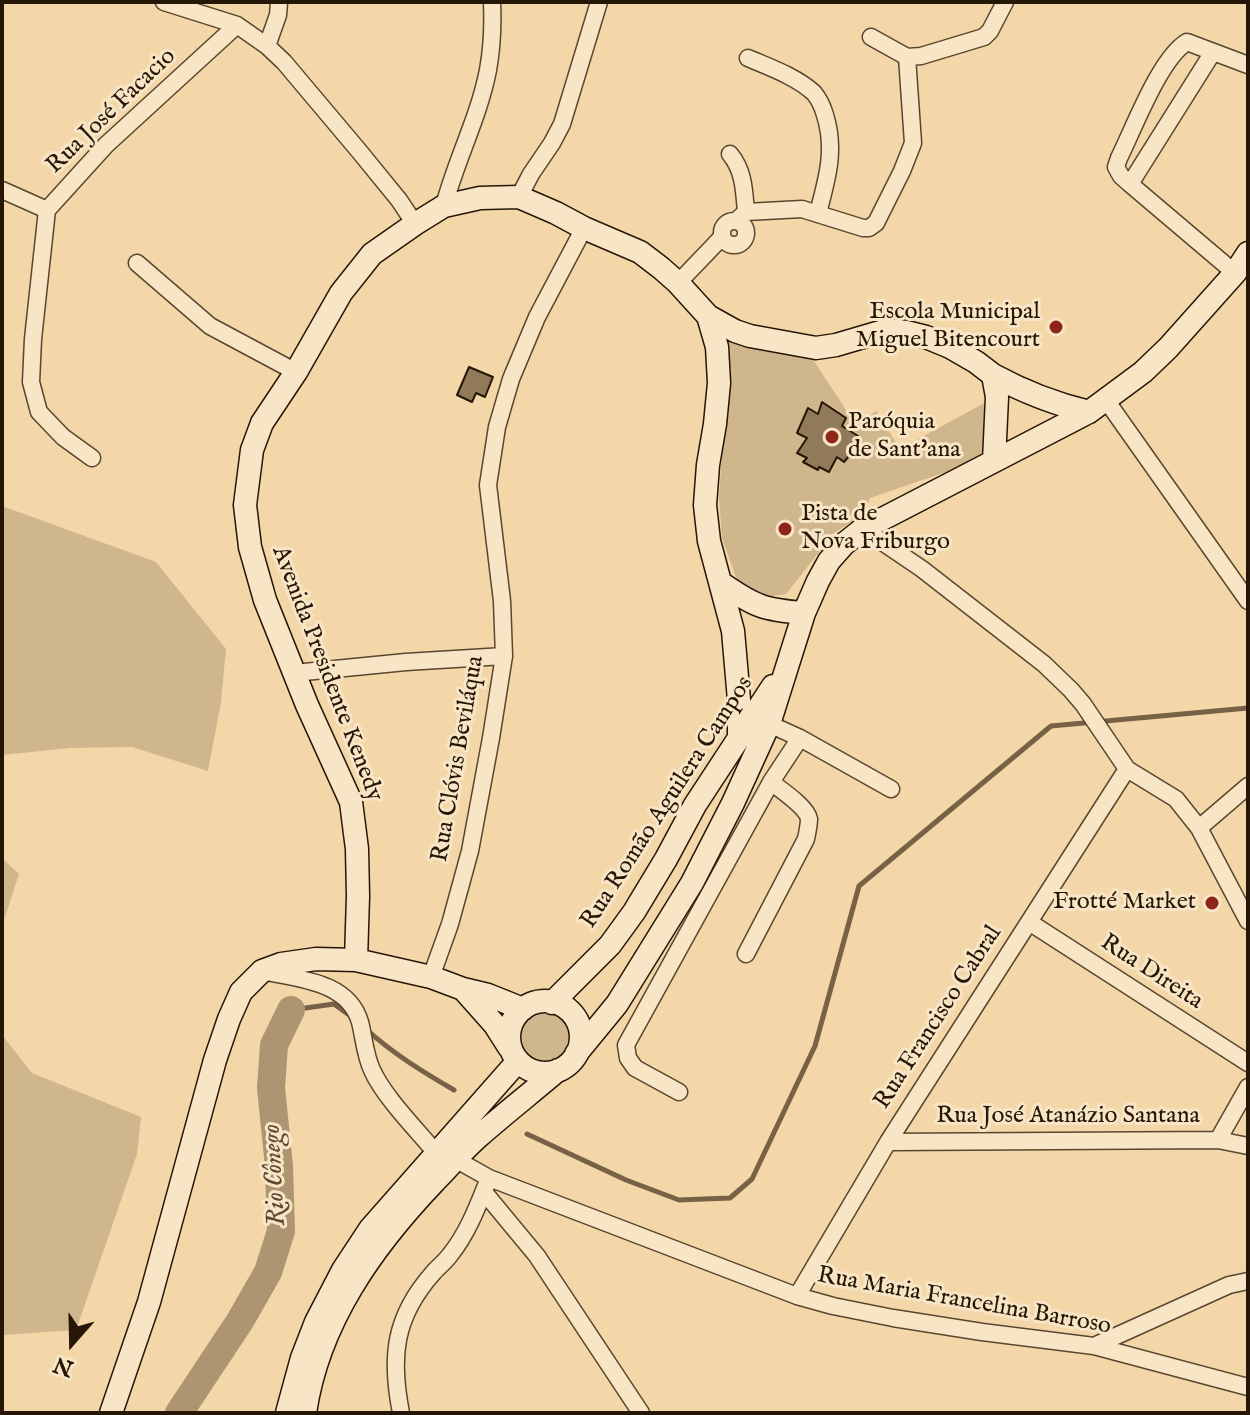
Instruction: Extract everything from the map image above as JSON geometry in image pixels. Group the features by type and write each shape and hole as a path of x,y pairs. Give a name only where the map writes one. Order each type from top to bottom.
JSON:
{"street":[{"path":"164,2 237,25 267,46 359,151 415,224"},
{"path":"267,46 278,15 279,2"},
{"path":"492,2 488,69 444,206 480,198 519,197 538,204 640,252 678,283 708,316 750,336 816,348 887,330 906,332 950,347 993,375 1041,398 1068,407 1098,406"},
{"path":"519,197 562,124 599,2"},
{"path":"871,37 907,57 921,56 984,37 1005,2"},
{"name":"Rua José Facacio","path":"92,458 63,437 39,412 31,382 47,210 106,145 237,25"},
{"path":"785,669 804,613 829,561 844,544 863,529 1098,406 1143,372 1168,348 1244,262 1130,184 1116,167 1168,61 1179,47 1187,42 1248,65"},
{"path":"1130,184 1213,52"},
{"path":"741,216 802,209 863,228 876,223 913,143 907,57"},
{"path":"748,58 786,74 815,94 823,108 829,128 831,153 818,213"},
{"path":"678,283 722,237 727,244 743,242 746,233 741,216 742,175 738,163 730,154"},
{"path":"2,190 47,210"},
{"name":"Avenida Presidente Kenedy","path":"356,960 357,849 351,802 294,673 261,587 250,547 245,505 252,450 262,423 296,372 341,293 372,254 444,206"},
{"name":"Rua Clóvis Beviláqua","path":"431,977 450,924 470,851 504,656 502,601 488,485 497,427 511,379 537,317 584,228"},
{"path":"137,263 210,326 296,372"},
{"path":"708,316 717,347 719,383 705,505 709,541 733,631 739,737"},
{"path":"993,375 997,397 994,461"},
{"path":"1098,406 1248,601"},
{"path":"863,529 922,569 1044,664 1083,704 1127,769 1176,799 1199,828 1248,921"},
{"path":"721,583 744,600 761,607 804,613"},
{"path":"294,673 504,656"},
{"name":"Rua Romão Aguilera Campos","path":"552,1003 610,945 634,912 695,805 785,669"},
{"name":"Rua Romão Aguilera Campos","path":"576,1054 617,1004 692,883 769,724 785,669"},
{"path":"769,724 891,789"},
{"path":"679,1092 635,1068 628,1058 626,1045 771,782 800,738"},
{"name":"Rua Francisco Cabral","path":"797,1296 888,1142 1127,769"},
{"path":"746,954 806,839 808,828 809,818 803,809 771,782"},
{"path":"1199,828 1248,786"},
{"name":"Rua Direita","path":"1029,922 1248,1063"},
{"path":"111,1413 149,1302 229,1019 241,992 262,971 281,964 316,959 356,960 431,977 523,1009"},
{"path":"262,971 334,989 346,998 359,1020 367,1055 380,1083 400,1110 446,1156"},
{"path":"463,989 495,1025 514,1055 533,1071 546,1073 558,1070"},
{"path":"287,1413 302,1358 316,1322 343,1270 370,1229 446,1156 476,1139 569,1064 579,1047 580,1033 575,1019 565,1008 552,1003 537,1003 523,1009 510,1027 509,1042 514,1055"},
{"path":"305,1413 324,1342 354,1280 446,1156 514,1055"},
{"path":"1218,1140 1248,1087"},
{"name":"Rua José Atanázio Santana","path":"888,1142 1218,1140 1248,1146"},
{"name":"Rua Maria Francelina Barroso","path":"446,1156 486,1185 797,1296 893,1318 1094,1346 1248,1387"},
{"path":"401,1413 395,1357 401,1324 416,1295 451,1254 468,1227 486,1185"},
{"path":"486,1185 641,1413"},
{"path":"1094,1346 1229,1285 1248,1281"}],"shaded area":[{"path":"730,335 808,352 856,425 876,411 900,449 988,401 981,460 870,498 864,515 835,532 786,594 765,597 737,580 722,538 719,497"},
{"path":"2,506 156,562 226,649 221,702 208,771 132,747 70,748 2,755"},
{"path":"2,858 19,874 2,926"},
{"path":"545,1013 562,1020 569,1037 562,1054 545,1061 528,1054 521,1037 528,1020"},
{"path":"2,1035 32,1073 141,1117 137,1154 76,1330 2,1335"}],"building":[{"path":"469,367 493,377 485,397 476,393 472,402 457,395"},
{"name":"Paróquia de Sant'ana","path":"822,402 846,418 842,426 858,436 854,450 844,462 837,457 829,472 803,462 807,458 797,453 807,438 797,433 808,408 818,414"}],"waterway":[{"path":"527,1134 626,1180 679,1200 730,1198 752,1179 815,1046 859,886 1051,726 1248,708"},
{"path":"291,1010 334,1004 352,1017"},
{"name":"Rio Cônego","path":"179,1413 240,1321 268,1272 281,1231 279,1166 271,1088 274,1045 291,1010"},
{"path":"366,1029 408,1062 454,1090"}],"place":[{"name":"Escola Municipal Miguel Bitencourt","path":"1056,327"},
{"name":"Paróquia de Sant'ana","path":"832,437"},
{"name":"Pista de Nova Friburgo","path":"785,529"},
{"name":"Frotté Market","path":"1212,903"}]}
